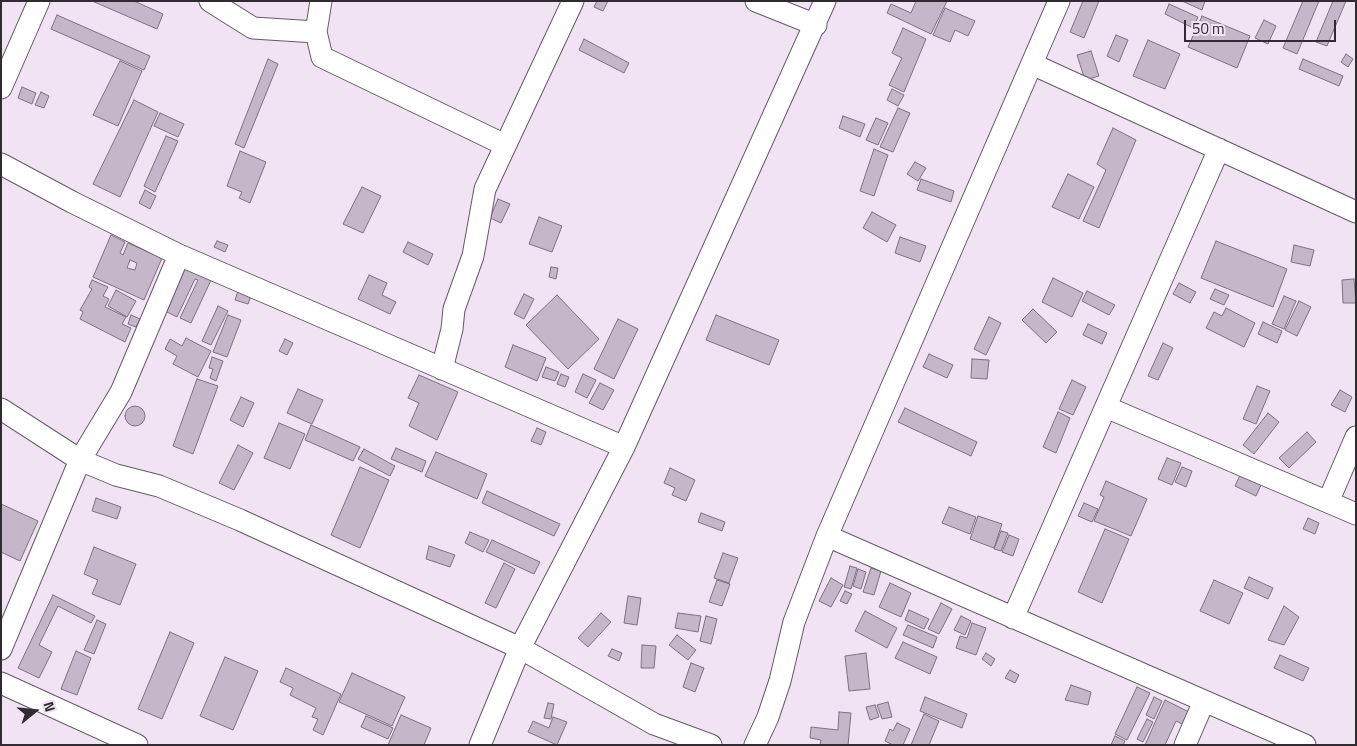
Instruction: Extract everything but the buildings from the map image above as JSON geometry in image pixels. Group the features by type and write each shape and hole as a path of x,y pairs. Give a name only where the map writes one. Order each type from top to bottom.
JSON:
{"street":[{"path":"1,88 39,1"},
{"path":"210,1 253,28 316,32"},
{"path":"321,1 316,32 322,57 505,145"},
{"path":"442,369 452,329 454,309 473,256 485,189 573,1"},
{"path":"756,1 816,25"},
{"path":"480,745 520,648 624,447 816,25 825,1"},
{"path":"755,745 768,717 780,681 794,622 826,536 955,236 1059,1"},
{"path":"1032,64 1356,212"},
{"path":"1013,618 1219,149"},
{"path":"1,164 72,202 179,255 624,447"},
{"path":"1,649 80,460 120,392 179,255"},
{"path":"1106,408 1356,514"},
{"path":"1,409 80,460 116,475 159,486 240,520 520,648 654,724 712,745"},
{"path":"1328,502 1356,437"},
{"path":"826,536 1305,745"},
{"path":"1,683 137,745"},
{"path":"1186,745 1204,701"}]}
